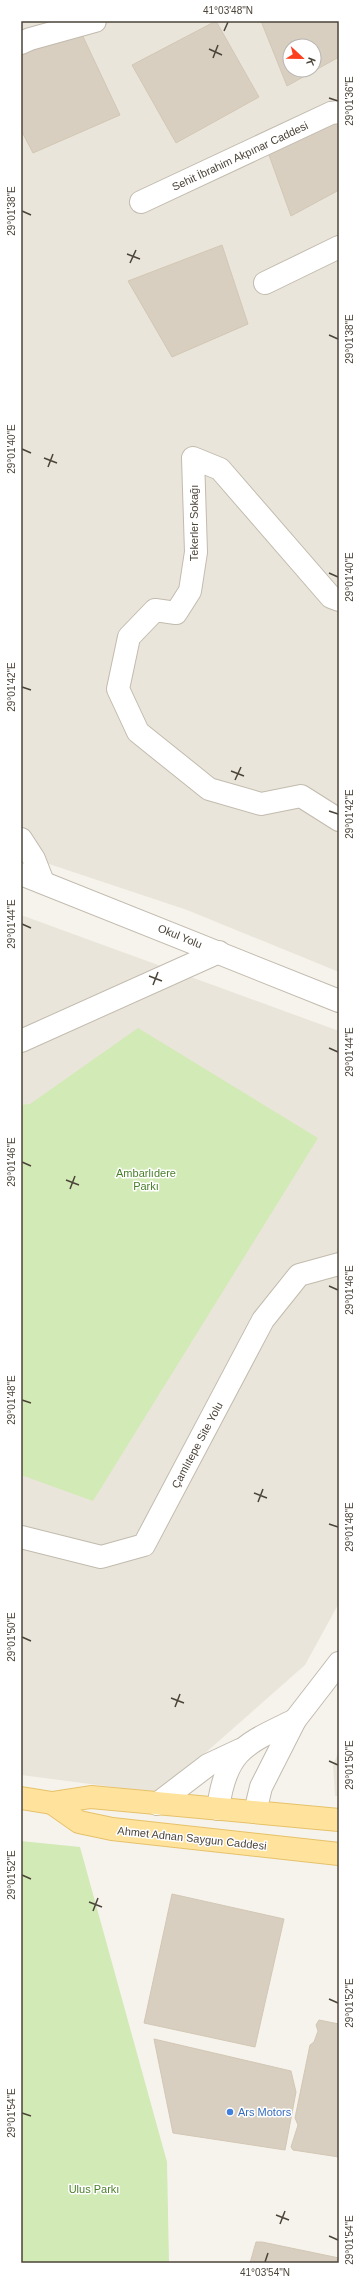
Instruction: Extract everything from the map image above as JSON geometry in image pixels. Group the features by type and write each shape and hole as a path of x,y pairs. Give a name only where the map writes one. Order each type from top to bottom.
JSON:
{"main road":[{"name":"Ahmet Adnan Saygun Caddesi","path":"21,1798 52,1803 91,1797 339,1820"},
{"name":"Ahmet Adnan Saygun Caddesi","path":"52,1803 79,1822 99,1826 339,1854"},
{"path":"217,1840 218,1809"},
{"path":"253,1844 255,1812"}],"street":[{"path":"21,43 30,39 95,21"},
{"name":"Sehit İbrahim Akpınar Caddesi","path":"141,202 325,116 339,112"},
{"path":"265,283 339,247"},
{"name":"Tekerler Sokağı","path":"339,600 331,597 220,469 193,458 196,552 190,591 176,613 155,610 130,637 118,689 138,732 209,789 261,804 301,796 339,820"},
{"path":"21,839 34,859 43,882"},
{"name":"Okul Yolu","path":"21,874 339,1001"},
{"path":"21,1041 219,952"},
{"name":"Çamlıtepe Site Yolu","path":"21,1537 101,1557 144,1545 263,1320 299,1275 339,1264"},
{"path":"255,1812 261,1787 295,1720 339,1663"},
{"path":"157,1804 175,1793 208,1765 240,1750 254,1740 295,1720"},
{"path":"218,1809 220,1790 232,1761 240,1750"}],"shaded area":[{"path":"21,21 339,21 339,972 187,910 34,859 21,852"},
{"path":"21,915 339,1031 339,1603 305,1665 160,1793 21,1775"},
{"path":"339,1751 339,1796 335,1796 333,1765"}],"green space":[{"name":"Ambarlıdere Parkı","path":"138,1028 318,1138 93,1501 21,1475 21,1105 30,1104"},
{"name":"Ulus Parkı","path":"21,1841 80,1847 167,2162 169,2263 21,2263"}],"building":[{"path":"216,21 259,97 176,143 132,65"},
{"path":"261,21 339,21 339,57 322,66 322,38 282,38 282,74"},
{"path":"78,26 120,115 33,153 21,130 21,55"},
{"path":"284,78 301,78 287,86"},
{"path":"331,113 339,124 339,190 291,216 265,144"},
{"path":"222,245 248,324 172,357 128,281"},
{"path":"172,1894 284,1919 255,2047 144,2023"},
{"path":"319,2020 339,2024 339,2157 293,2150 291,2147 298,2125 295,2118 310,2045 314,2042 318,2031 316,2025"},
{"name":"Ars Motors","path":"154,2039 291,2071 296,2092 285,2150 173,2133"},
{"path":"256,2242 339,2258 339,2263 250,2263"}],"place":[{"name":"Ars Motors","path":"230,2112"}]}
